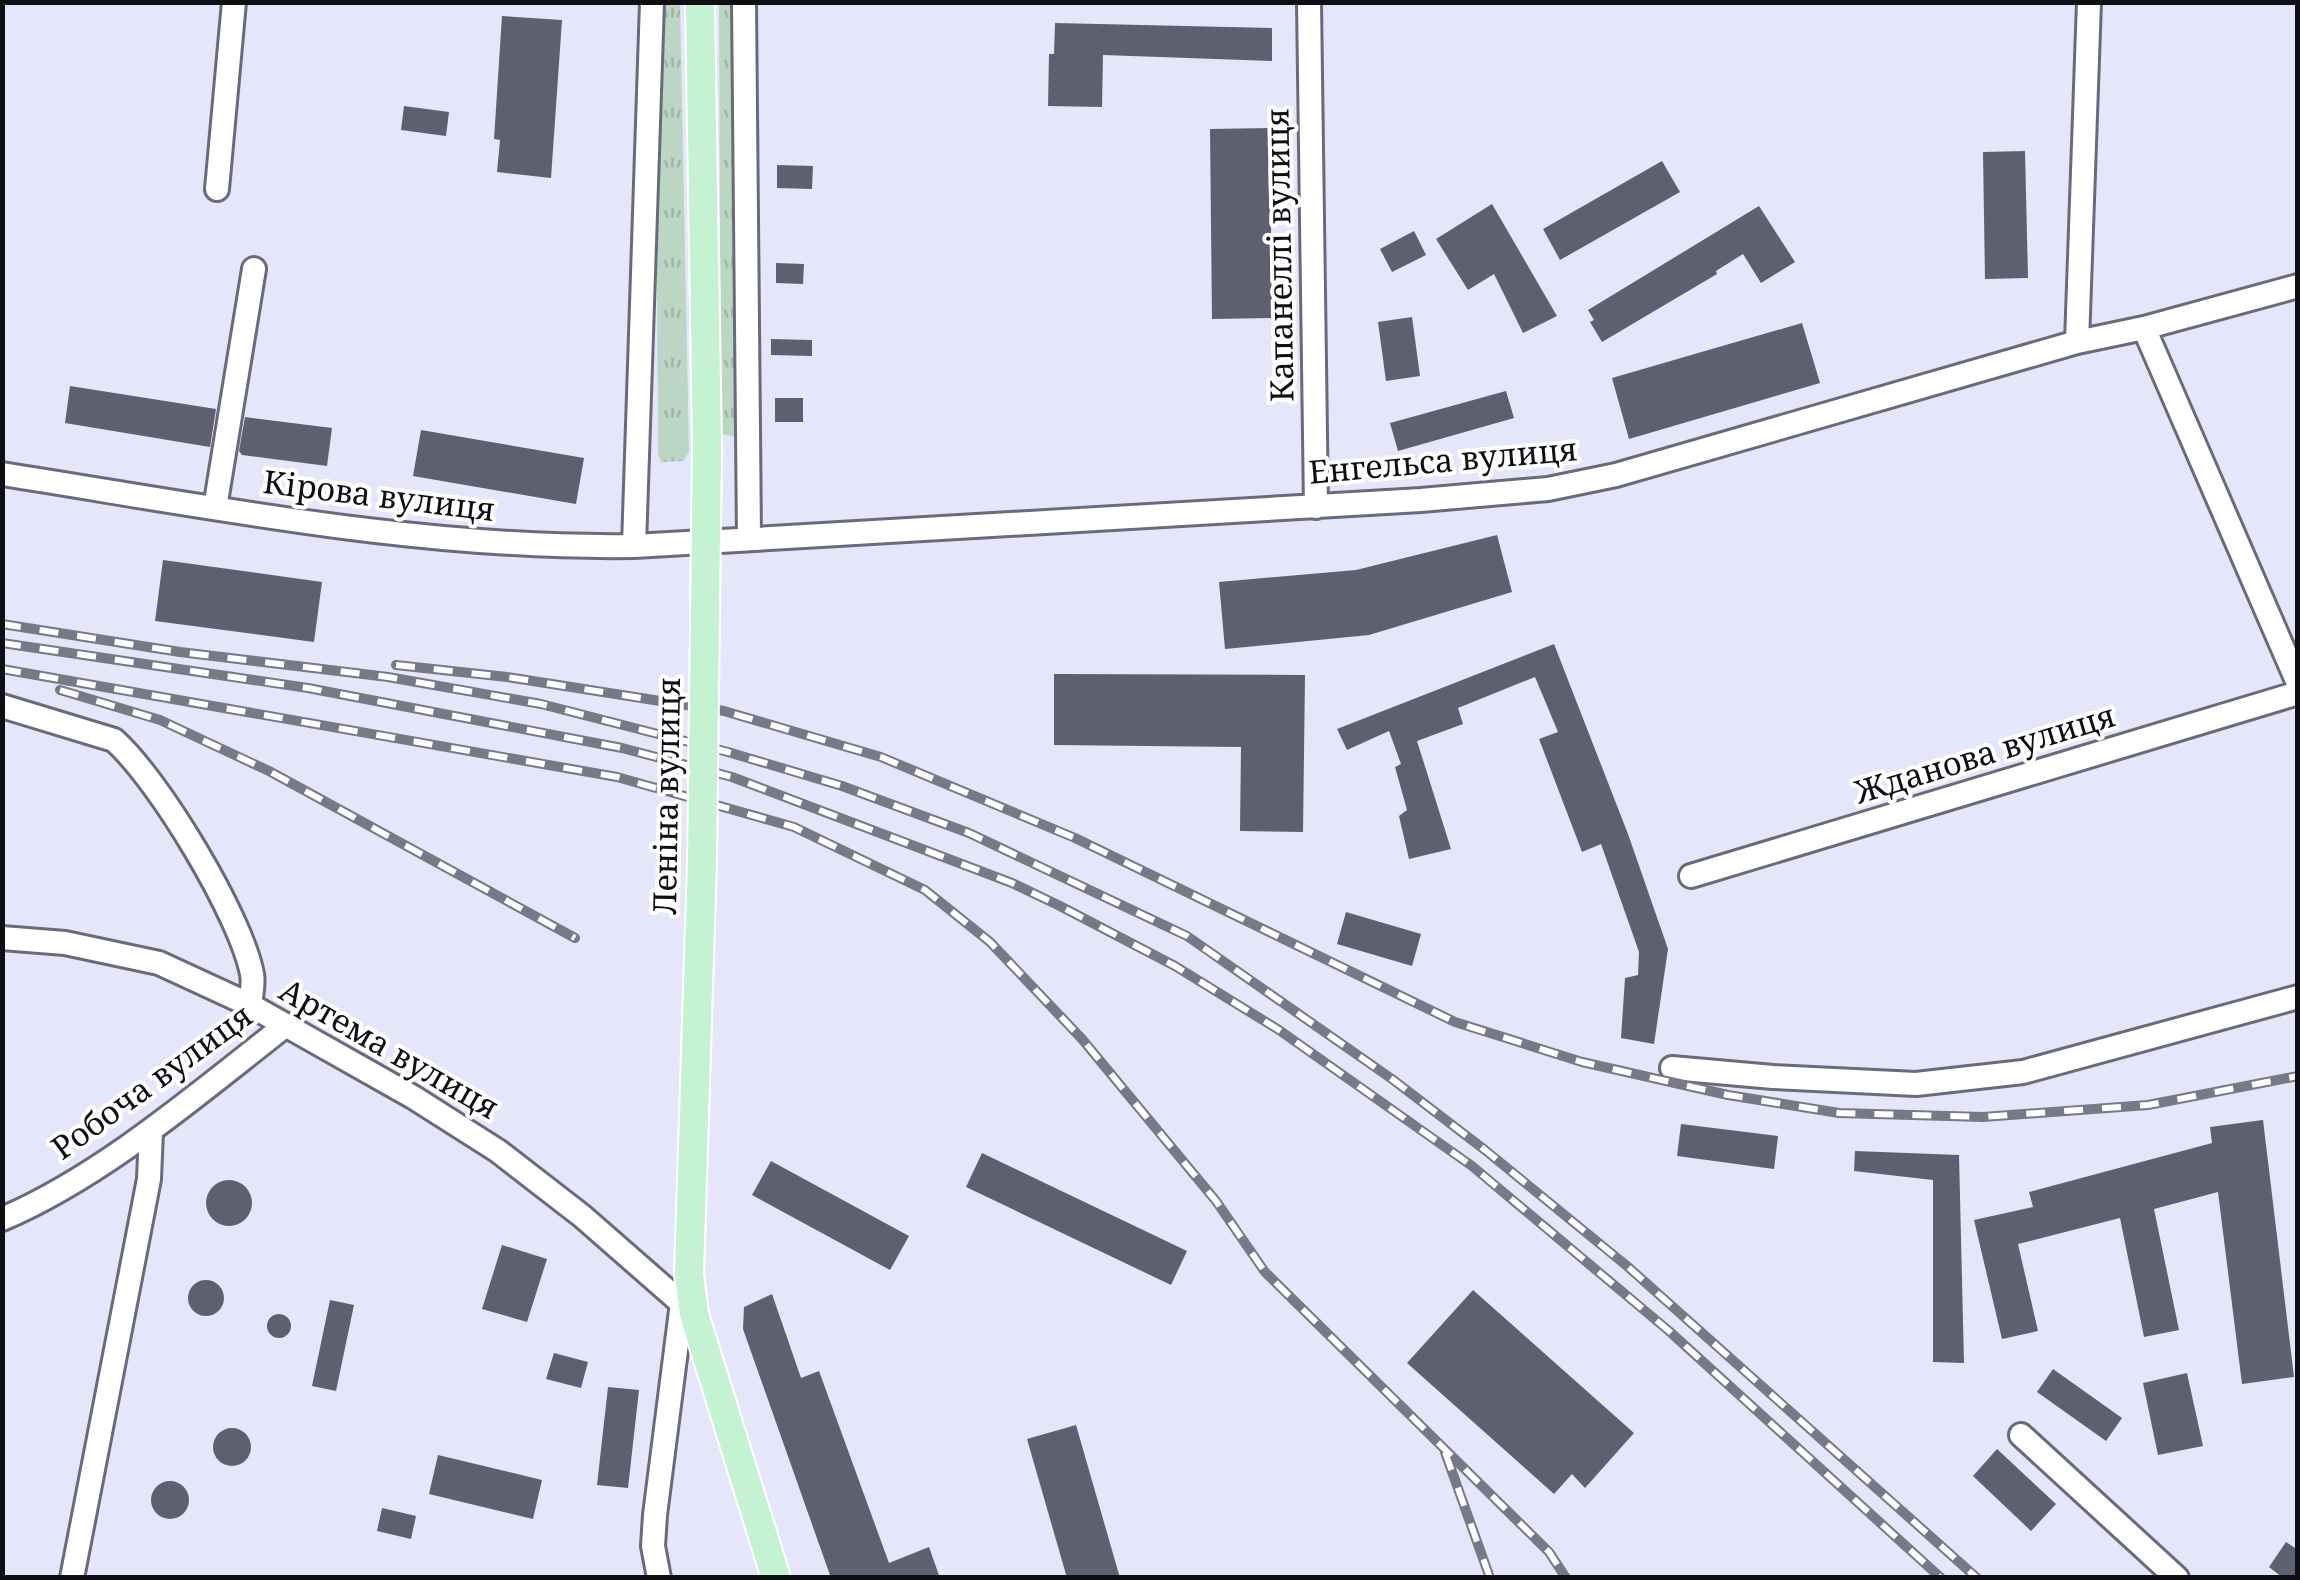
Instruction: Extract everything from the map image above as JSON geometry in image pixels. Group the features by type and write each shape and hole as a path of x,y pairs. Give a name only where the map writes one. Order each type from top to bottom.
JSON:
{"main road":[{"name":"Леніна вулиця","path":"700,2 707,448 702,862 688,1308 776,1578"}],"street":[{"path":"217,189 234,2"},
{"path":"634,546 652,2"},
{"path":"744,2 749,538"},
{"name":"Капанеллі вулиця","path":"1309,2 1316,507"},
{"path":"2077,342 2089,2"},
{"path":"214,508 254,269"},
{"name":"Енгельса вулиця","path":"749,538 1316,507 1548,488 1616,475 2077,342 2298,286"},
{"path":"2144,328 2298,682"},
{"name":"Кірова вулиця","path":"2,474 407,536 564,547 749,538"},
{"name":"Жданова вулиця","path":"1690,876 2298,693"},
{"path":"2,706 114,740 147,778 190,842 244,945 254,978 250,1005"},
{"name":"Артема вулиця","path":"2,938 65,943 159,963 250,1005 498,1151 582,1216 688,1308"},
{"path":"1672,1068 1774,1078 1916,1084 2023,1072 2298,997"},
{"name":"Робоча вулиця","path":"2,1219 26,1209 151,1131 286,1025"},
{"path":"72,1578 149,1179 151,1131"},
{"path":"658,1578 653,1546 655,1515 688,1308"},
{"path":"2022,1435 2177,1578"}],"green space":[{"path":"662,3 680,3 689,452 683,461 661,462 657,266"},
{"path":"719,3 734,3 738,437 721,434"}],"building":[{"path":"502,16 562,20 551,178 497,172 500,140 494,139"},
{"path":"1055,23 1272,28 1272,61 1103,55 1102,107 1048,106 1049,54 1054,54"},
{"path":"404,106 449,112 446,136 401,130"},
{"path":"1270,128 1272,318 1212,319 1210,129"},
{"path":"2025,151 2028,278 1985,279 1983,152"},
{"path":"1662,161 1680,192 1560,260 1543,229"},
{"path":"777,165 813,166 812,189 777,188"},
{"path":"1492,204 1557,316 1523,333 1494,274 1468,290 1436,239"},
{"path":"1759,206 1795,262 1761,283 1743,254 1717,274 1602,342 1588,310"},
{"path":"1414,231 1426,255 1392,272 1380,249"},
{"path":"776,263 804,264 803,284 776,283"},
{"path":"1412,317 1420,376 1386,381 1378,322"},
{"path":"1802,323 1820,383 1629,439 1612,378"},
{"path":"771,339 812,340 812,356 771,355"},
{"path":"70,386 216,409 210,447 65,423"},
{"path":"1506,391 1514,418 1398,451 1390,423"},
{"path":"775,398 803,398 803,422 775,422"},
{"path":"245,417 332,428 327,466 242,455 239,451"},
{"path":"421,430 584,458 576,504 413,476"},
{"path":"1497,535 1512,592 1369,635 1225,649 1219,582 1356,570"},
{"path":"163,560 322,582 314,642 155,621"},
{"path":"1554,644 1668,949 1654,1044 1621,1038 1625,978 1638,975 1639,952 1601,844 1582,852 1539,739 1558,732 1535,677 1458,708 1463,724 1417,741 1451,849 1409,859 1399,816 1407,810 1395,767 1401,764 1389,731 1347,750 1337,729"},
{"path":"1054,674 1305,675 1303,832 1240,831 1241,747 1054,745"},
{"path":"1346,912 1421,934 1412,966 1337,944"},
{"path":"2263,1120 2294,1377 2242,1384 2218,1192 2154,1209 2179,1330 2144,1337 2120,1218 2018,1244 2038,1331 2002,1339 1974,1220 2033,1207 2029,1192 2212,1143 2210,1127"},
{"path":"1681,1124 1778,1136 1774,1169 1677,1156"},
{"path":"1855,1151 1959,1155 1964,1363 1933,1362 1933,1180 1854,1171"},
{"path":"982,1153 1187,1251 1171,1285 966,1187"},
{"path":"771,1161 909,1236 890,1270 752,1195"},
{"path":"229,1180 245,1187 252,1203 245,1219 229,1226 213,1219 206,1203 213,1187"},
{"path":"502,1245 547,1259 527,1322 482,1309"},
{"path":"206,1280 219,1285 224,1298 219,1311 206,1316 193,1311 188,1298 193,1285"},
{"path":"1473,1290 1634,1433 1585,1488 1572,1474 1554,1494 1407,1363"},
{"path":"772,1294 801,1378 819,1371 889,1563 929,1547 940,1578 831,1578 743,1329 744,1307"},
{"path":"330,1300 354,1305 336,1391 312,1386"},
{"path":"274,1314 284,1314 291,1326 284,1338 274,1338 267,1331 267,1321"},
{"path":"554,1353 588,1362 581,1388 546,1379"},
{"path":"2053,1369 2122,1418 2106,1441 2037,1392"},
{"path":"2187,1373 2203,1446 2158,1455 2143,1383"},
{"path":"608,1387 639,1390 628,1488 597,1485"},
{"path":"1076,1425 1120,1578 1067,1578 1027,1439"},
{"path":"232,1428 246,1433 251,1447 246,1461 232,1466 218,1461 213,1447 218,1433"},
{"path":"1997,1449 2056,1504 2031,1531 1973,1476"},
{"path":"438,1455 542,1480 533,1519 429,1494"},
{"path":"170,1481 184,1486 189,1500 184,1514 170,1519 156,1514 151,1500 156,1486"},
{"path":"382,1508 416,1516 411,1539 377,1531"},
{"path":"2286,1542 2298,1550 2298,1578 2283,1578 2269,1567"}],"railway":[{"path":"2,624 180,652 388,677 541,704 728,752 842,786 969,833 1187,936 1392,1079 1485,1150 1627,1266 1977,1578"},
{"path":"2,643 308,688 622,748 732,777 1012,883 1060,906 1175,966 1279,1030 1472,1166 1669,1331 1941,1578"},
{"path":"396,665 507,677 724,711 881,757 1075,838 1455,1022 1582,1062 1728,1095 1839,1113 1983,1117 2148,1105 2298,1076"},
{"path":"2,669 617,777 794,827 925,890 990,942 1082,1039 1216,1201 1265,1272 1549,1552 1566,1578"},
{"path":"60,690 160,720 269,771 575,938"},
{"path":"1445,1452 1490,1578"}]}
